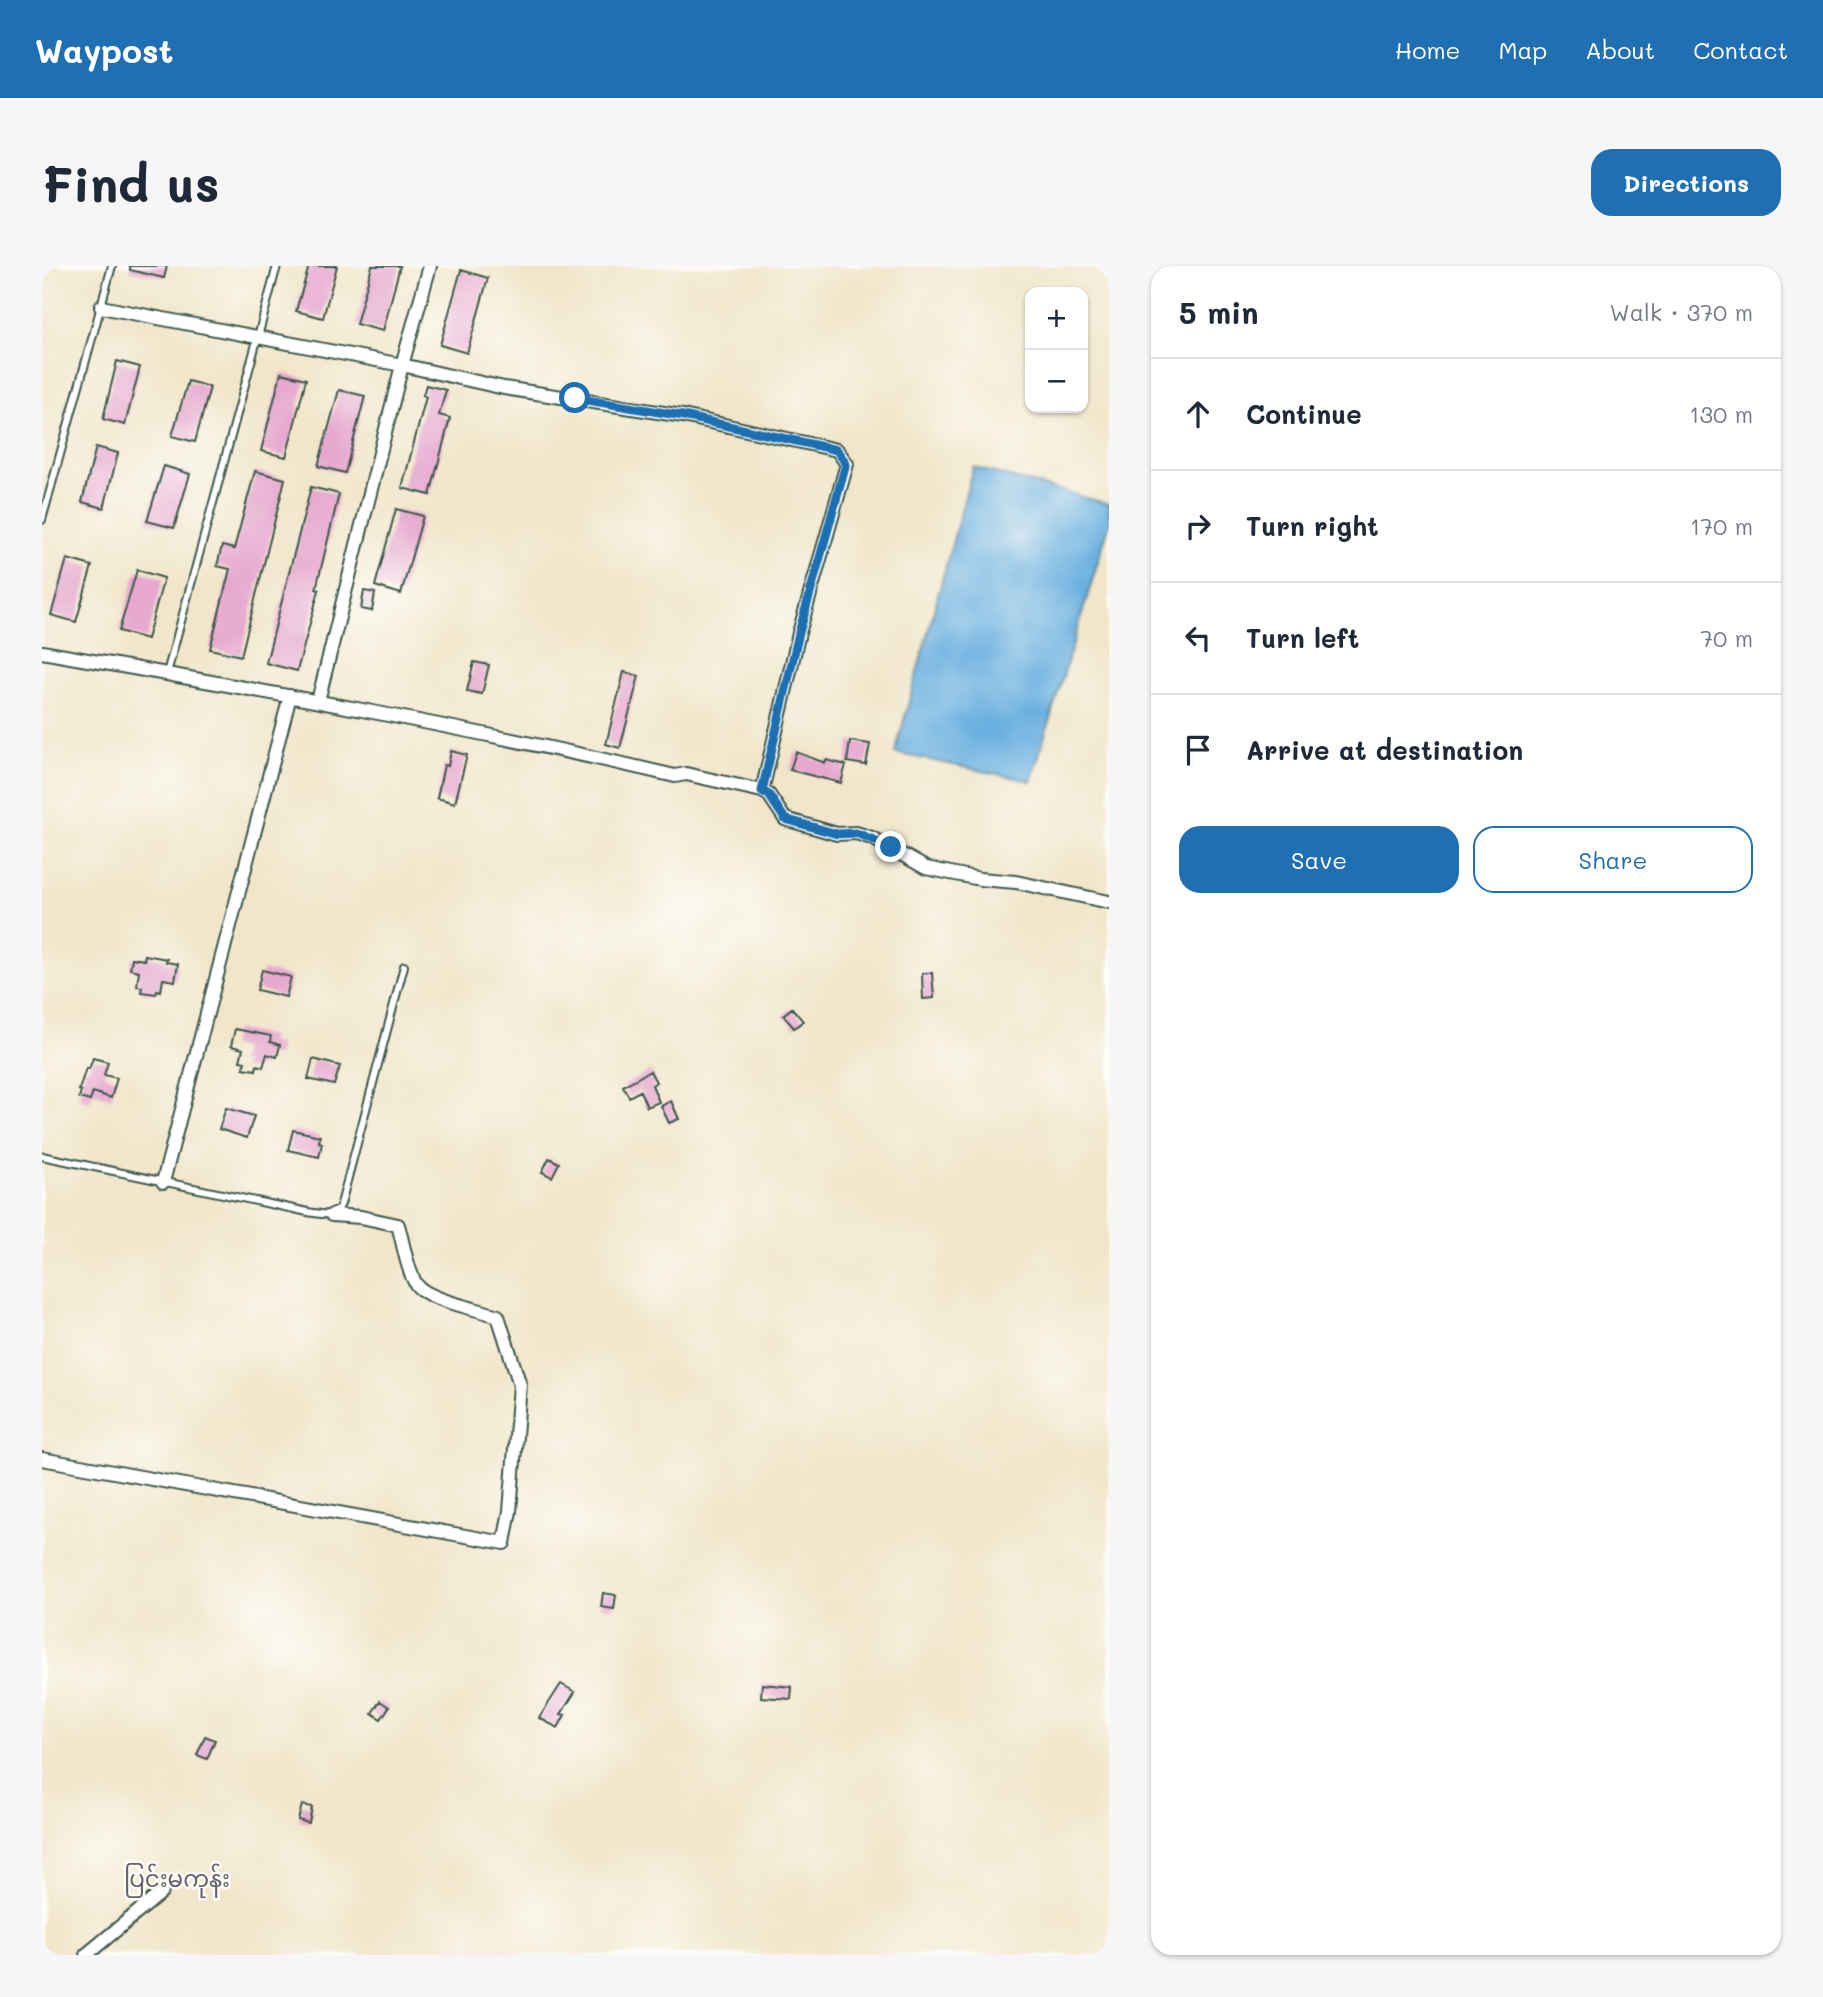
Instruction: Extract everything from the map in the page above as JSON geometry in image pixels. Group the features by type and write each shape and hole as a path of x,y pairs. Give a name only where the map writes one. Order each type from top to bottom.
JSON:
{"street":[{"path":"318,701 402,365 430,266"},
{"path":"101,307 402,365 504,388 683,416 837,450 846,464 841,491 799,633 762,791"},
{"path":"42,652 318,701 553,748 675,776 687,774 762,791 769,795 785,819 837,834 856,833 872,838 926,868 980,879 1016,882 1109,902"},
{"path":"163,1182 290,696"},
{"path":"42,1459 504,1543 510,1511 520,1385 498,1316 434,1297 416,1285 398,1225 361,1217 331,1215"},
{"path":"86,1955 162,1892"}],"lane":[{"path":"42,520 112,266"},
{"path":"167,673 277,266"},
{"path":"42,1156 331,1215 338,1211 341,1203 404,967"}],"water":[{"path":"973,467 1109,504 1109,525 1031,781 895,753"}],"building":[{"path":"130,266 167,266 164,278 130,270"},
{"path":"309,266 337,266 323,318 296,311"},
{"path":"372,266 400,266 383,331 356,324"},
{"path":"461,270 488,278 467,353 440,345"},
{"path":"117,361 140,367 125,425 103,419"},
{"path":"281,373 306,379 286,457 261,451"},
{"path":"188,381 210,387 195,442 172,436"},
{"path":"426,385 446,390 439,415 450,418 430,495 402,488 426,397 423,395"},
{"path":"339,390 365,396 345,473 318,466"},
{"path":"96,447 118,453 104,508 82,502"},
{"path":"164,466 190,474 174,528 147,521"},
{"path":"255,471 285,479 241,656 210,649 230,569 217,566 222,546 234,549"},
{"path":"311,487 339,494 316,589 319,590 297,671 266,663"},
{"path":"396,509 423,516 401,594 375,586"},
{"path":"67,559 92,566 76,622 51,615"},
{"path":"137,570 164,578 147,639 119,631"},
{"path":"364,591 375,593 372,611 361,609"},
{"path":"474,662 489,665 482,694 467,691"},
{"path":"624,672 639,676 620,748 606,744"},
{"path":"850,741 870,744 866,765 847,762"},
{"path":"451,751 467,755 455,803 437,798 444,765 448,766"},
{"path":"796,752 825,763 826,760 846,765 841,783 790,770"},
{"path":"145,955 178,964 175,981 163,979 161,991 157,990 156,994 141,992 142,987 137,986 139,971 130,969 132,958 144,960"},
{"path":"262,970 291,977 286,997 257,990"},
{"path":"922,973 932,973 934,998 923,999"},
{"path":"792,1008 803,1021 794,1028 783,1015"},
{"path":"235,1029 271,1036 270,1042 280,1045 277,1057 267,1054 263,1067 257,1065 256,1070 243,1068 245,1062 240,1061 243,1049 231,1046"},
{"path":"93,1058 108,1062 104,1075 117,1078 111,1098 93,1092 90,1101 79,1098 86,1068 89,1069"},
{"path":"313,1059 340,1066 334,1085 308,1079"},
{"path":"650,1071 656,1082 652,1085 659,1102 647,1107 640,1091 629,1097 623,1086"},
{"path":"671,1101 679,1119 669,1123 661,1106"},
{"path":"226,1108 254,1116 247,1138 219,1129"},
{"path":"293,1130 320,1136 319,1142 322,1143 319,1157 288,1150"},
{"path":"549,1158 559,1163 552,1177 542,1172"},
{"path":"603,1593 616,1595 614,1609 601,1607"},
{"path":"561,1684 575,1692 561,1714 565,1715 558,1728 539,1718"},
{"path":"762,1684 792,1687 791,1699 761,1697"},
{"path":"380,1701 389,1707 381,1719 372,1713"},
{"path":"205,1736 215,1740 207,1759 197,1755"},
{"path":"302,1805 312,1807 309,1823 298,1820"}],"district":[{"name":"ပြင်းမကုန်း","path":"177,1878"}],"route":[{"path":"575,398 683,416 837,450 846,464 841,491 799,633 762,791 769,795 785,819 837,834 856,833 891,847"}]}
